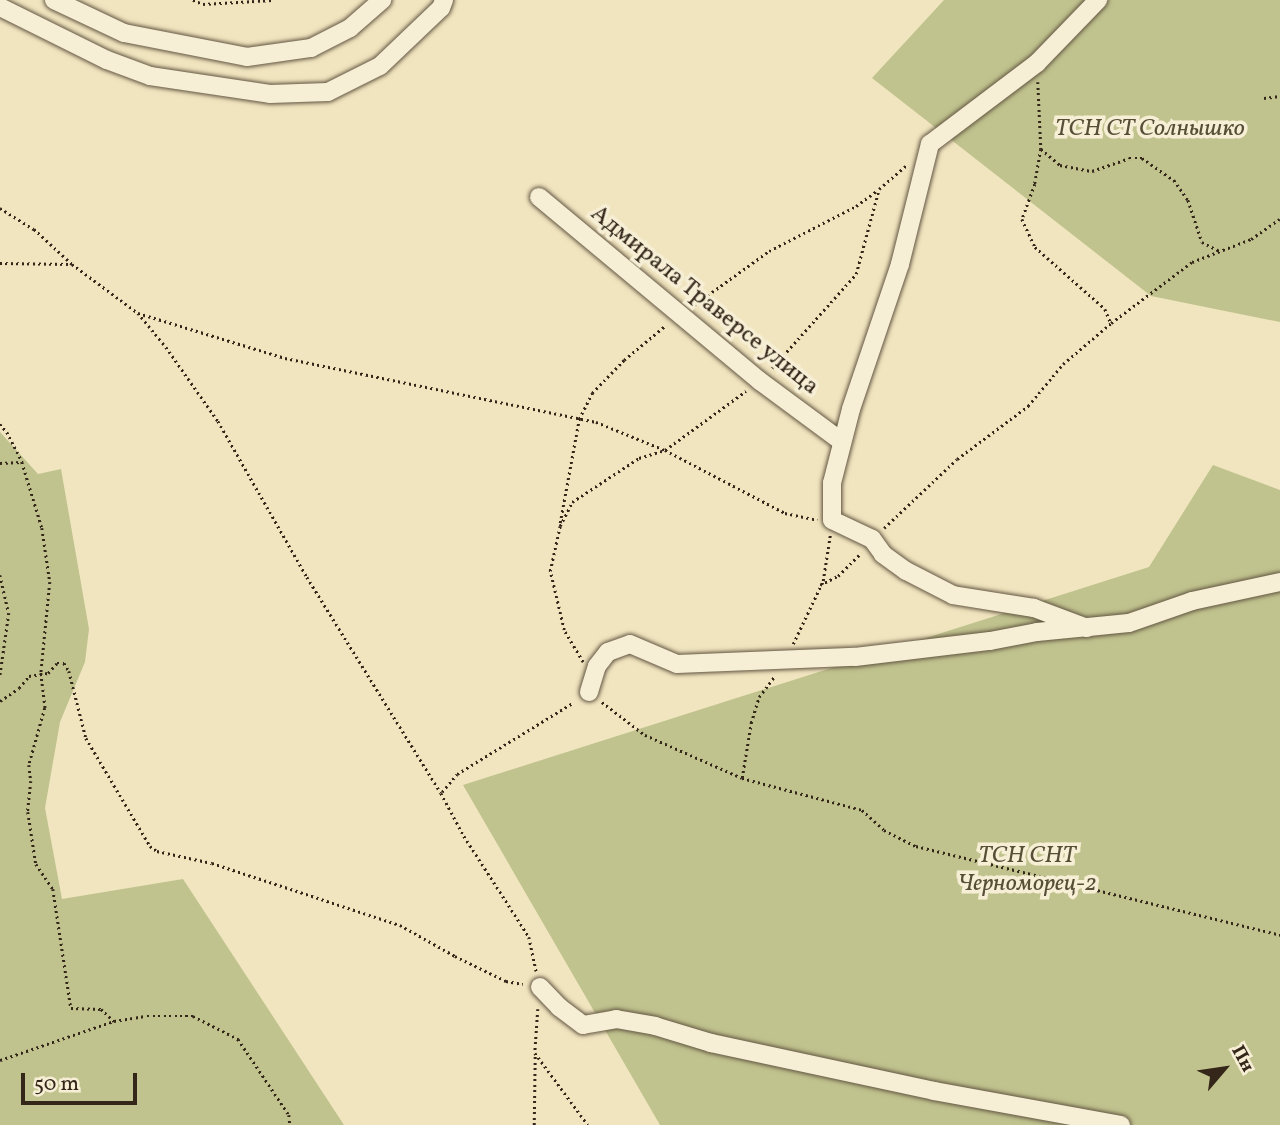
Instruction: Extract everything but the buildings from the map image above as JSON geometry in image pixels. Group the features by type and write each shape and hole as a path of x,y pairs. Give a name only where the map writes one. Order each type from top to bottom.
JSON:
{"street":[{"path":"54,0 124,33 247,57 311,48 350,28 382,0"},
{"path":"0,6 107,60 150,76 270,94 328,92 380,66 440,8 444,0"},
{"path":"1087,628 1034,608 953,596 906,571 883,554 871,538 832,520 832,483 841,441 900,264 930,144 1037,63 1098,0"},
{"name":"Адмирала Траверсе улица","path":"538,197 760,381 841,441"},
{"path":"589,692 597,666 608,652 630,644 677,664 855,657 990,641 1037,632 1129,623 1192,601 1280,582"},
{"path":"540,988 583,1025 616,1019 655,1026 711,1043 934,1091 1121,1125"}],"path":[{"path":"193,0 202,4 273,0"},
{"path":"1037,63 1041,149 1035,184 1022,219 1035,247 1105,309 1111,323"},
{"path":"1264,98 1280,96"},
{"path":"1041,149 1060,165 1092,171 1129,158 1142,158 1174,180 1188,200 1202,242 1220,251"},
{"path":"909,162 879,189 856,274 760,381 666,450 639,458 572,502 560,526 550,571 564,630 586,667 589,692 645,735 742,778 862,810 884,830 916,846 1280,934"},
{"path":"0,208 34,229 72,264 138,313 166,347 218,421 307,577 441,793 464,836 529,937 540,988 534,1125"},
{"path":"820,586 853,564 871,538 901,515 957,459 1028,406 1063,364 1111,323 1192,262 1265,231 1280,219"},
{"path":"0,263 72,264"},
{"path":"138,313 285,358 596,422 666,450 785,513 832,520 826,567 820,586 785,659 759,697 751,723 742,778"},
{"path":"0,424 8,432 22,462 41,528 50,582 41,673 45,708 29,765 31,781 28,813 36,864 53,889 71,1008 101,1009 114,1021"},
{"path":"0,463 22,462"},
{"path":"0,575 9,613 0,676"},
{"path":"0,701 19,688 29,676 64,663 69,671 86,738 150,846 157,851 212,863 400,925 506,981 540,988"},
{"path":"441,793 457,774 589,692"},
{"path":"0,1060 114,1021 147,1016 193,1016 237,1039 289,1115 290,1125"},
{"path":"536,1053 588,1125"}],"green space":[{"name":"ТСН СТ Солнышко","path":"944,0 1280,0 1280,322 1151,296 872,78"},
{"path":"0,432 38,474 61,469 89,629 85,662 60,722 45,808 62,899 183,879 344,1125 0,1125"},
{"name":"ТСН СНТ Черноморец-2","path":"1213,465 1280,490 1280,1125 660,1125 463,785 1149,567"}]}
